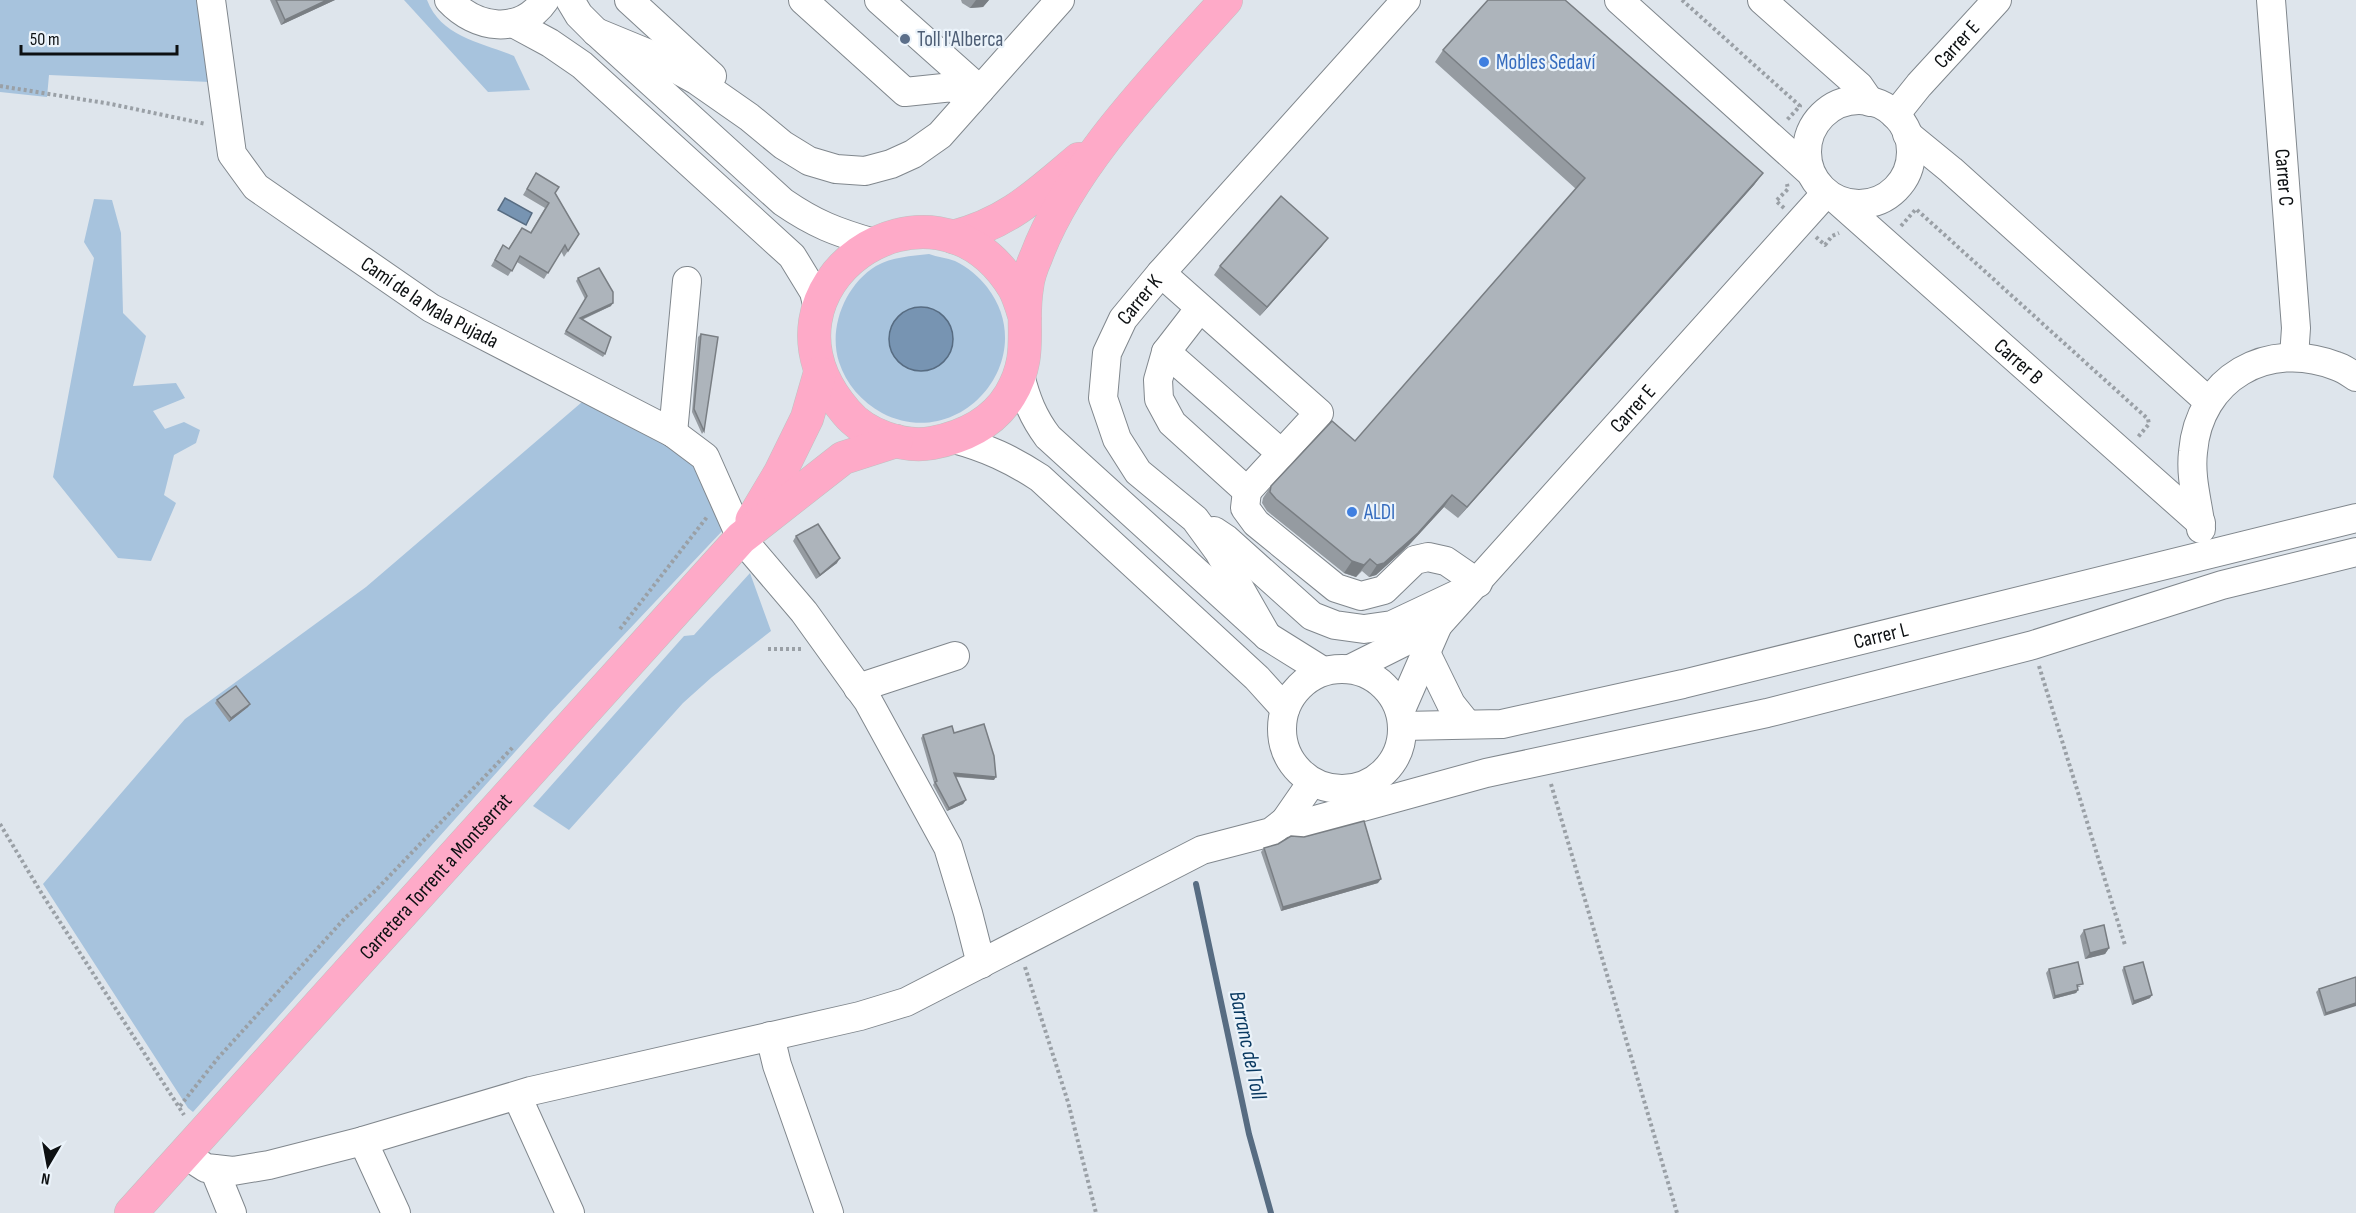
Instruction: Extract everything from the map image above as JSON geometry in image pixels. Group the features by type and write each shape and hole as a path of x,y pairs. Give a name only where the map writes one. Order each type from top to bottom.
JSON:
{"main road":[{"path":"1025,318 1016,291 1000,267 978,249 953,237 926,232 899,234 874,243 849,259 830,281 818,308 814,329 815,351 820,372 832,396 849,417 871,432 897,441 925,444 954,439 975,429 994,414 1009,396 1020,375 1026,347 1027,287 1036,255 1061,204 1106,137 1226,0"},
{"path":"953,237 996,223 1016,211 1106,137"},
{"path":"741,538 780,473 807,418 820,372"},
{"path":"741,538 843,458 897,441"},
{"name":"Carretera Torrent a Montserrat","path":"131,1213 741,538"}],"street":[{"name":"Camí de la Mala Pujada","path":"211,0 232,154 256,187 431,308 673,433 705,457 741,538 804,612 858,688 915,785 948,847 981,964"},
{"path":"449,0 461,13 477,21 495,25 513,23 528,17 545,0"},
{"path":"570,0 579,15 596,32 783,202 810,221 874,243"},
{"path":"628,0 731,94 749,117"},
{"path":"803,0 905,92 953,87 975,95"},
{"path":"879,0 975,95"},
{"path":"596,32 623,41 696,80 749,117 783,145 809,161 836,169 865,171 891,164 913,154 940,135 1060,0"},
{"name":"Carrer K","path":"1267,636 1219,552 1195,519 1138,471 1117,439 1103,398 1107,353 1123,320 1161,273 1406,0"},
{"name":"Carrer B","path":"1619,0 1824,188 2200,524"},
{"path":"1762,0 1859,86 1870,102"},
{"name":"Carrer E","path":"1901,124 1919,86 1997,0"},
{"name":"Carrer C","path":"2271,0 2296,328 2294,357"},
{"path":"513,23 550,43 582,65 792,256 814,292 818,308"},
{"path":"1901,124 1911,149 1910,164 1904,178 1894,190 1881,199 1867,204 1851,204 1824,188 1806,156 1808,140 1814,125 1824,113 1838,105 1854,101 1884,106 1951,170 2208,401"},
{"name":"Carrer E","path":"1438,625 1476,585 1824,188"},
{"path":"1161,273 1319,413 1247,491 1245,508 1256,523 1336,588 1361,596 1384,590 1415,560 1428,557 1446,561 1476,585 1392,625 1364,629 1335,625 1312,616 1226,539 1195,519"},
{"path":"673,433 687,281"},
{"path":"1200,308 1166,352 1158,380 1160,399 1172,423 1247,491"},
{"path":"1166,352 1282,454"},
{"path":"2205,556 2192,481 2196,431 2208,401 2226,380 2249,366 2277,358 2294,357 2336,366 2356,377"},
{"path":"1020,375 1033,416 1048,437 1267,636 1336,670 1378,680 1393,695 1401,719 1403,738 1393,763 1379,778 1360,787 1332,789 1312,782 1296,769 1283,743 1282,722 1285,709 1295,691 1305,681 1336,670 1438,625"},
{"path":"954,439 985,447 1014,461 1040,478 1257,678 1285,709"},
{"name":"Carrer L","path":"1401,719 1502,724 1683,684 2356,518"},
{"path":"1284,821 1297,825 1372,803 1545,760 1767,713 2033,645 2222,585 2356,552"},
{"path":"1401,719 1438,625"},
{"path":"1426,653 1450,704 1467,724"},
{"path":"858,688 955,656"},
{"path":"191,1146 206,1168 233,1171 269,1165 363,1141 517,1096 860,1016 906,1002 1202,849 1271,832 1284,821 1312,782"},
{"path":"770,1036 777,1065 829,1213"},
{"path":"517,1096 570,1213"},
{"path":"363,1141 396,1213"},
{"path":"214,1169 232,1213"}],"path":[{"path":"0,86 111,104 200,123 228,125"},
{"path":"615,636 703,523 720,492"},
{"path":"2033,645 2125,945"},
{"path":"180,1106 218,1059 345,918 376,890 522,738"},
{"path":"1545,760 1563,830 1677,1213"},
{"path":"0,824 42,894 180,1106 191,1146"},
{"path":"1018,943 1068,1102 1096,1213"}],"shaded area":[{"path":"0,0 203,0 210,82 49,75 47,97 0,92"},
{"path":"404,0 427,0 433,12 452,30 463,37 514,56 530,90 488,92"},
{"path":"505,198 532,213 526,225 498,210"},
{"path":"94,199 112,200 121,233 123,313 146,336 133,386 176,383 185,398 153,411 165,429 184,422 200,430 196,443 174,455 164,495 176,503 151,561 118,558 53,477 94,258 84,242"},
{"path":"929,254 960,263 984,283 1002,314 1005,342 999,369 985,392 964,410 939,421 911,422 882,413 856,392 839,362 836,335 842,308 856,284 865,274 888,261"},
{"path":"915,307 927,307 944,316 951,327 953,339 951,351 944,362 927,371 915,371 903,366 894,357 889,345 889,333 894,321 903,312"},
{"path":"589,396 685,446 725,528 549,714 193,1112 188,1108 43,884 185,719 366,587"},
{"path":"750,573 771,631 683,703 569,830 533,806 684,636 694,635"}],"building":[{"path":"276,0 327,0 285,20"},
{"path":"1488,0 1565,0 1763,173 1467,507 1452,495 1418,533 1384,563 1377,565 1370,559 1364,565 1352,561 1276,499 1270,492 1271,486 1332,421 1355,441 1585,178 1443,50"},
{"path":"536,173 559,187 555,193 579,234 568,251 565,245 548,273 520,256 512,271 495,260 503,245 509,249 522,228 531,233 549,203 527,189"},
{"path":"1281,196 1328,238 1267,307 1220,266"},
{"path":"599,268 613,292 613,303 580,318 611,337 605,354 566,331 587,296 578,278"},
{"path":"701,334 718,337 704,431 694,409"},
{"path":"818,524 840,558 820,575 796,536"},
{"path":"236,686 250,704 231,718 217,700"},
{"path":"984,724 994,756 996,777 954,773 966,800 949,808 935,782 937,781 923,735 952,726 954,733"},
{"path":"1364,821 1381,879 1283,907 1264,848 1278,844 1291,836 1304,837"},
{"path":"2104,925 2109,948 2090,953 2084,930"},
{"path":"2078,962 2083,984 2077,985 2078,990 2055,996 2049,969"},
{"path":"2143,962 2152,995 2134,1001 2124,967"},
{"path":"2356,977 2356,1003 2326,1013 2319,989"}],"waterway":[{"name":"Barranc del Toll","path":"1196,884 1249,1134 1271,1213"}],"place":[{"name":"Toll l'Alberca","path":"905,39"},
{"name":"Mobles Sedaví","path":"1484,62"},
{"name":"ALDI","path":"1352,512"}]}
